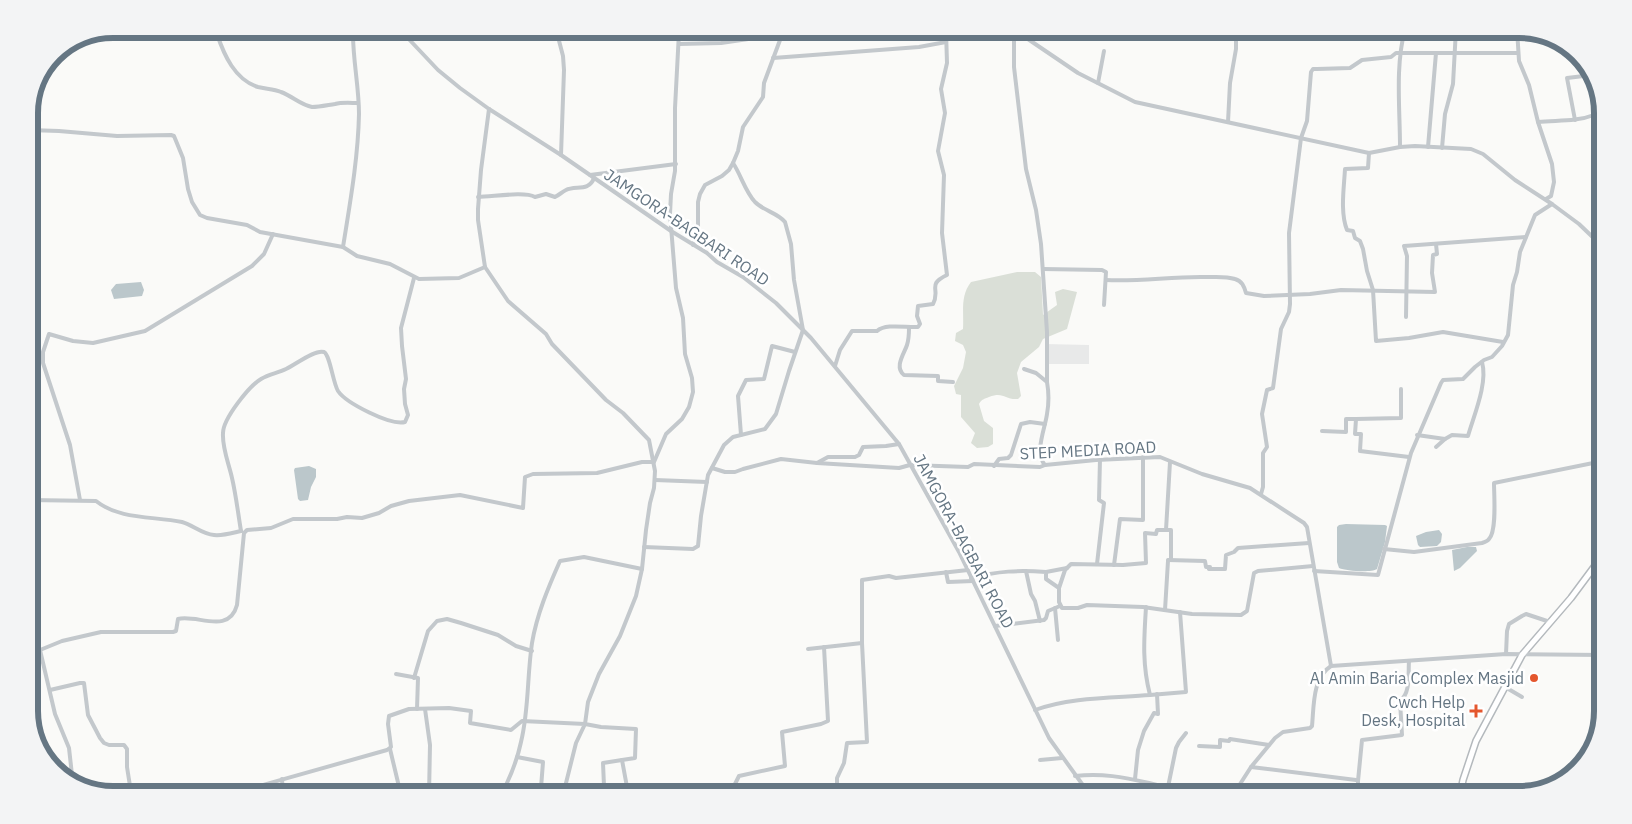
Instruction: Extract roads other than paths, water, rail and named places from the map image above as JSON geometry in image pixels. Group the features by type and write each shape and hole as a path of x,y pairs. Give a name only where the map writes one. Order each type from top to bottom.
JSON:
{"highway":[{"path":"1462,786 1476,740 1522,655 1571,598 1594,567"}],"street":[{"path":"218,38 222,50 236,72 248,82 260,88 280,91 312,107 338,103 358,103"},
{"path":"343,247 356,158 358,103 353,38"},
{"name":"JAMGORA-BAGBARI ROAD","path":"408,38 438,70 490,109 561,155 671,231 707,253 717,262 743,277 776,303 803,330 899,444 968,570 1049,738 1083,786"},
{"path":"558,38 564,70 561,155"},
{"path":"654,462 666,434 679,422 689,407 693,392 692,378 685,354 683,318 676,288 671,231 671,194 676,164 675,108 679,38"},
{"path":"679,44 721,43 752,38"},
{"path":"693,245 698,232 698,202 700,194 705,185 722,176 733,163 738,151 743,127 763,97 764,83 781,38"},
{"path":"835,366 840,350 852,331 877,331 881,328 918,328 920,324 917,316 918,306 933,304 935,301 935,283 947,274 942,233 944,175 938,151 945,113 941,89 947,63 946,38"},
{"path":"1015,38 1014,68 1026,169 1036,210 1044,269 1049,392 1041,455 1042,462 1045,465"},
{"path":"1026,38 1078,73 1135,102 1369,153 1400,147 1471,149 1483,154 1515,180 1546,199 1594,237"},
{"path":"1228,122 1230,83 1236,38"},
{"path":"1400,147 1399,69 1403,38"},
{"path":"1442,148 1445,114 1453,84 1456,38"},
{"path":"1517,38 1518,61 1529,85 1538,122 1552,164 1554,182 1551,196 1546,199"},
{"path":"774,58 919,47 946,42"},
{"path":"1098,83 1104,51"},
{"path":"1261,494 1266,447 1262,419 1263,405 1267,390 1273,388 1281,329 1289,312 1289,233 1301,138 1307,121 1311,72 1313,69 1350,68 1362,60 1391,57 1396,53 1518,53"},
{"path":"1428,147 1436,53"},
{"path":"1575,120 1567,78 1585,76"},
{"path":"490,109 478,198 478,220 485,267 508,301 546,334 552,344 606,400 649,440 654,462 655,480 642,569 636,596 588,702 585,724 576,743 565,786"},
{"path":"1538,122 1575,120 1594,115"},
{"path":"38,130 59,130 117,136 171,134 174,136 183,158 192,202 200,215 207,218 247,225 254,230 343,247 361,257 390,264 414,278 428,280 459,278 485,267"},
{"path":"1369,153 1368,168 1345,169 1344,199 1345,224 1347,230 1353,231 1355,238 1360,241 1366,271 1373,290 1376,341 1443,332 1503,342"},
{"path":"644,547 693,549 698,546 708,475 724,444 733,437 765,429 776,414 803,330 794,280 791,244 785,222 755,202 733,163"},
{"path":"590,175 676,164"},
{"path":"478,198 520,194 529,194 535,197 546,194 555,197 567,189 582,188 589,185 594,178"},
{"path":"995,626 1040,620 1046,618 1048,611 1060,606 1078,608 1087,605 1241,615 1247,611 1254,573 1258,571 1313,569 1378,575 1409,457 1417,435 1443,380 1463,379 1482,362 1500,350 1508,335 1513,285 1520,252 1536,216 1552,204"},
{"path":"80,500 70,445 43,363 43,352 48,336 51,334 73,341 93,343 145,331 252,266 264,254 273,234"},
{"path":"1406,317 1407,256 1404,246 1526,238"},
{"path":"1106,280 1126,281 1142,278 1201,277 1235,278 1242,283 1246,293 1250,294 1290,295 1340,290 1435,292 1432,272 1433,255 1437,254 1436,244"},
{"path":"1044,269 1102,270 1106,272 1104,305"},
{"path":"72,775 69,748 55,714 40,650 62,641 97,633 173,632 176,631 177,622 180,618 192,618 209,622 221,621 231,616 236,611 237,605 243,531 223,440 223,427 246,391 260,379 295,365 314,353 324,352 329,362 334,383 338,391 347,400 382,419 400,423 405,422 408,415 404,404 406,379 402,328 414,278"},
{"path":"909,328 907,344 901,359 900,372 904,376 938,376 938,381 953,382"},
{"path":"742,435 738,396 746,380 764,378 772,346 795,352"},
{"path":"1436,447 1452,435 1468,436 1482,387 1482,362"},
{"path":"1024,369 1048,382"},
{"path":"1322,431 1346,432 1346,419 1401,418 1401,389"},
{"path":"1356,419 1356,434 1361,434 1360,451 1409,457"},
{"path":"994,466 999,459 1008,458 1011,455 1021,424 1030,422 1045,424"},
{"path":"1417,435 1445,439"},
{"path":"817,463 828,457 855,457 859,455 863,447 899,444"},
{"path":"1114,565 1120,519 1143,520 1143,457"},
{"name":"STEP MEDIA ROAD","path":"712,468 725,472 735,472 781,459 899,468 910,465 968,467 974,464 1040,467 1100,459 1160,457 1202,474 1250,488 1291,516 1304,522 1307,527 1331,666"},
{"path":"1097,564 1104,503 1099,500 1100,459"},
{"path":"38,500 96,501 104,508 117,513 184,522 208,534 220,535 280,526 293,519 362,518 409,501 460,495 523,508 525,477 533,474 597,473 642,462 654,462"},
{"path":"1166,530 1170,462"},
{"path":"1384,549 1414,552 1482,543 1491,537 1495,511 1494,483 1594,463"},
{"path":"655,480 707,482"},
{"path":"1060,606 1059,588 1067,568 1071,564 1114,565 1146,563 1144,533 1156,534 1157,530 1172,530 1171,559 1168,560 1165,610"},
{"path":"1168,560 1205,561 1206,567 1210,567 1210,569 1224,569 1226,555 1238,548 1309,543"},
{"path":"506,786 517,757 525,722 536,623 560,561 584,557 642,569"},
{"path":"946,572 948,582 972,579 999,571 1026,570 1046,572 1067,568"},
{"path":"837,786 837,778 844,762 847,743 866,742 862,643 862,580 968,570"},
{"path":"1026,570 1031,594 1035,600 1040,620"},
{"path":"1046,572 1046,579 1059,588"},
{"path":"1055,608 1058,640"},
{"path":"1146,608 1143,654 1145,675 1150,695"},
{"path":"1035,710 1048,705 1078,701 1186,692 1180,612"},
{"path":"1506,654 1509,624 1526,614 1550,622"},
{"path":"414,678 428,631 436,621 447,619 461,623 498,635 516,646 532,650"},
{"path":"808,649 862,643"},
{"path":"735,786 739,776 785,766 782,732 828,721 824,647"},
{"path":"1239,786 1251,767 1283,732 1310,728 1312,726 1317,685 1325,670 1331,666 1506,654 1594,654"},
{"path":"1358,786 1362,740 1402,735 1400,701 1404,698 1408,685 1408,661"},
{"path":"396,674 418,678 417,709"},
{"path":"50,690 84,683 88,715 100,738 109,745 127,748 129,786"},
{"path":"1505,687 1522,697"},
{"path":"1136,779 1138,750 1144,731 1154,713 1158,714 1157,694"},
{"path":"399,786 390,748 389,716 409,709 449,708 471,711 470,723 511,730 522,721 585,724 636,730 635,758 603,763 604,786"},
{"path":"425,709 430,746 429,786"},
{"path":"1168,786 1176,748 1186,733"},
{"path":"1199,746 1220,747 1220,740 1229,741 1230,739 1270,745"},
{"path":"260,786 380,753 390,748"},
{"path":"517,757 543,762 541,786"},
{"path":"1040,760 1062,758"},
{"path":"622,760 627,786"},
{"path":"1251,767 1358,781"},
{"path":"1075,776 1116,776 1164,786"},
{"path":"282,780 282,786"}],"place":[{"name":"Al Amin Baria Complex Masjid","path":"1534,678"},
{"name":"Cwch Help Desk, Hospital","path":"1476,711"}]}
